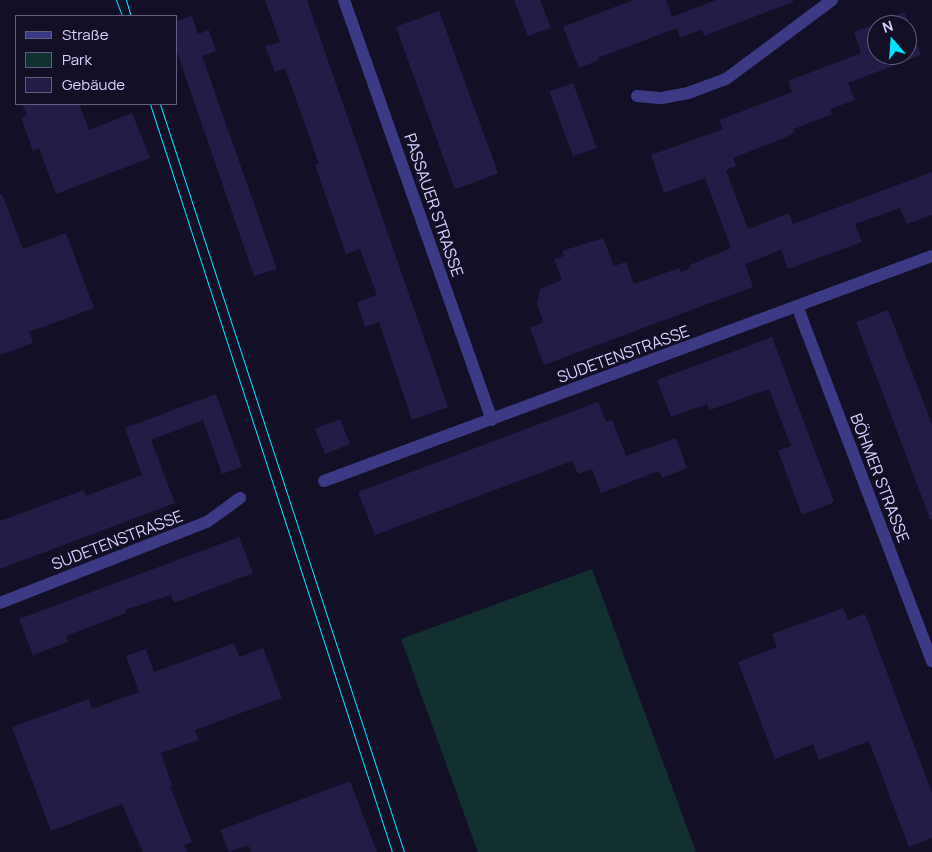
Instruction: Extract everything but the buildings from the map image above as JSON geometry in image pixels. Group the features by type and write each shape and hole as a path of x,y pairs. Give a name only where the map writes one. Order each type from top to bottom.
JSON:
{"street":[{"name":"PASSAUER STRASSE","path":"344,0 492,420"},
{"path":"637,96 662,98 688,93 726,79 832,0"},
{"name":"SUDETENSTRASSE","path":"324,481 932,256"},
{"name":"BÖHMER STRASSE","path":"797,306 932,661"},
{"name":"SUDETENSTRASSE","path":"0,603 207,522 240,498"}],"green space":[{"path":"592,569 696,852 478,852 401,639"}],"tram line":[{"path":"116,0 122,15"},
{"path":"126,0 131,15"},
{"path":"150,105 392,852"},
{"path":"160,105 404,852"}]}
